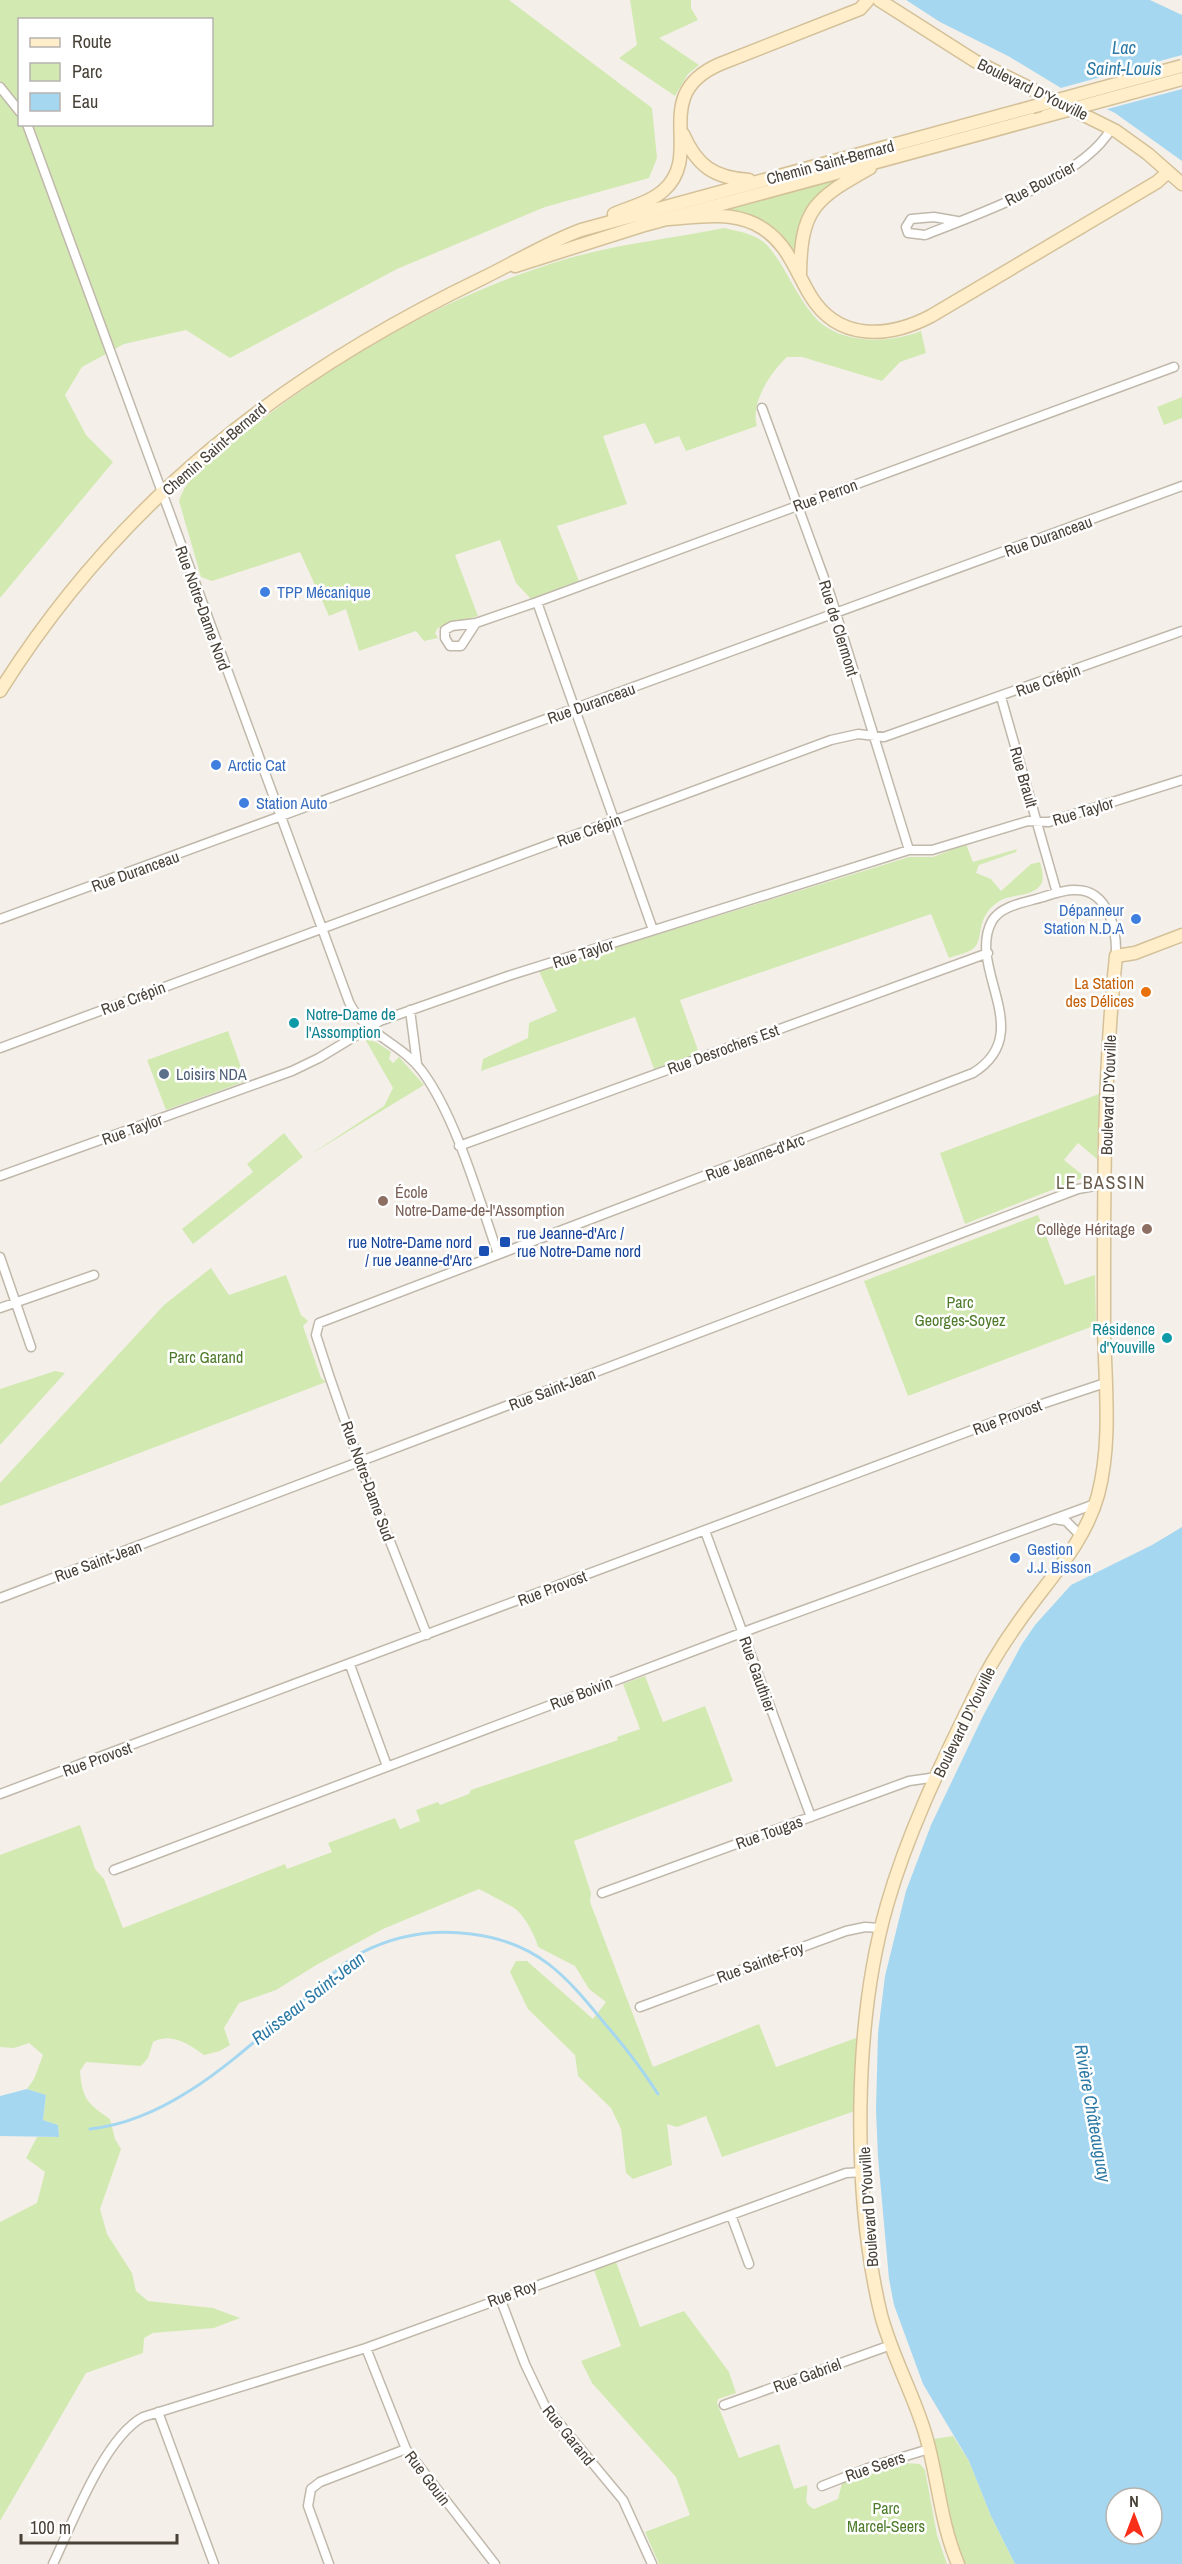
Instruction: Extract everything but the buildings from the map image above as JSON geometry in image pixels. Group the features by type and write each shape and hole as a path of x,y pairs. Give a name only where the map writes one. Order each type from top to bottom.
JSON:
{"street":[{"path":"581,230 651,199 669,186 680,165 681,108 686,93 707,70 853,12 868,0"},
{"name":"Boulevard D'Youville","path":"879,0 975,61 1111,129 1182,184"},
{"name":"Chemin Saint-Bernard","path":"0,691 64,601 109,548 161,494 233,429 307,375 420,308 525,255 581,230 1182,66"},
{"name":"Chemin Saint-Bernard","path":"486,276 589,241 1182,80"},
{"path":"0,87 18,110"},
{"name":"Rue Notre-Dame Nord","path":"28,126 161,494 356,1017 417,1065 436,1094 459,1146 498,1254"},
{"path":"680,127 691,152 708,171 732,179 762,180"},
{"name":"Rue Bourcier","path":"957,221 917,217 910,219 906,227 908,233 920,236 957,221 1058,175 1096,149 1111,129"},
{"path":"800,274 801,240 815,207 830,190 887,159"},
{"path":"669,219 724,216 751,222 782,244 813,301 827,315 841,324 872,333 895,331 931,316 1151,185 1168,172"},
{"name":"Rue Perron","path":"476,623 1174,367"},
{"name":"Rue de Clermont","path":"762,408 836,614 909,850"},
{"name":"Rue Duranceau","path":"0,919 1182,486"},
{"path":"537,602 653,930"},
{"name":"Rue Crépin","path":"0,1048 831,740 858,734 884,737 1182,631"},
{"name":"Rue Brault","path":"1001,697 1057,893"},
{"name":"Rue Taylor","path":"0,1176 292,1071 319,1059 369,1028 410,1010 653,930 909,850 932,850 1028,821 1050,822 1182,780"},
{"path":"1057,893 1080,890 1098,899 1112,923 1116,956 1135,953 1182,935"},
{"name":"Rue Jeanne-d'Arc","path":"316,1326 328,1318 897,1104 979,1069 990,1058 1000,1040 998,1004 988,953 988,934 998,914 1015,905 1057,893"},
{"name":"Rue Desrochers Est","path":"459,1146 988,953"},
{"name":"Boulevard D'Youville","path":"958,2564 945,2524 929,2449 891,2345 872,2271 864,2172 863,2040 871,1978 881,1928 903,1856 937,1777 973,1697 1002,1646 1081,1536 1095,1504 1106,1447 1105,1184 1110,1032 1116,956"},
{"name":"Rue Notre-Dame Nord","path":"410,1010 417,1065"},
{"name":"Rue Saint-Jean","path":"0,1598 1078,1189 1105,1184"},
{"path":"0,1257 31,1347"},
{"path":"0,1308 94,1275"},
{"name":"Rue Notre-Dame Sud","path":"316,1326 317,1341 360,1462 427,1635"},
{"name":"Rue Provost","path":"0,1794 350,1665 1050,1401 1105,1383"},
{"name":"Rue Boivin","path":"114,1870 742,1633 1095,1504"},
{"path":"1048,1520 1066,1521 1081,1536"},
{"name":"Rue Gauthier","path":"705,1532 811,1817"},
{"path":"350,1665 387,1766"},
{"name":"Rue Tougas","path":"602,1893 909,1781 937,1777"},
{"name":"Rue Sainte-Foy","path":"640,2007 846,1931 865,1927 881,1928"},
{"name":"Rue Roy","path":"52,2564 111,2448 131,2425 158,2412 366,2348 846,2173 864,2172"},
{"path":"731,2215 749,2264"},
{"name":"Rue Garand","path":"500,2298 544,2406 623,2500 652,2564"},
{"name":"Rue Gabriel","path":"724,2405 891,2345"},
{"name":"Rue Gouin","path":"366,2348 406,2449 495,2564"},
{"path":"158,2412 214,2564"},
{"path":"329,2564 308,2506 311,2489 320,2482 406,2449"},
{"name":"Rue Seers","path":"822,2486 873,2466 929,2449"}],"green space":[{"path":"0,0 509,0 652,108 657,158 649,178 545,207 397,269 230,358 186,330 124,344 82,367 65,395 86,435 113,462 0,598"},
{"path":"630,0 691,0 691,8 698,20 659,38 699,65 688,74 675,96 619,58 637,45"},
{"path":"837,180 819,195 806,212 798,232 795,255 790,247 721,211"},
{"path":"724,228 763,241 779,261 807,307 823,325 849,337 879,340 921,331 926,353 900,362 882,381 802,357 787,357 763,388 756,408 757,426 686,451 679,436 655,444 645,423 603,436 627,504 557,526 579,581 531,599 516,583 500,540 455,555 478,616 438,628 435,633 438,638 424,641 416,631 359,651 346,609 329,616 300,552 212,581 201,577 179,501 184,489 211,458 326,374 440,308 521,274 603,250"},
{"path":"1182,397 1182,418 1164,425 1157,407"},
{"path":"966,844 973,862 1017,849 1016,852 979,865 976,873 991,879 1001,891 1031,864 1040,862 1043,875 1042,882 1034,891 1002,899 991,908 983,921 978,943 970,951 949,958 931,914 680,1000 699,1053 654,1069 635,1017 481,1071 483,1059 528,1038 529,1023 557,1011 539,971 909,857 933,857"},
{"path":"228,1031 246,1081 166,1110 147,1060"},
{"path":"365,1039 376,1042 391,1052 389,1059 393,1063 399,1057 424,1085 308,1156 384,1106 393,1088"},
{"path":"1099,1094 1097,1159 1078,1143 1064,1160 1085,1177 965,1224 940,1153"},
{"path":"284,1133 303,1157 193,1244 182,1229 253,1172 247,1164"},
{"name":"Parc Georges-Soyez","path":"1038,1215 1065,1285 1095,1275 1096,1325 908,1396 864,1281"},
{"name":"Parc Garand","path":"211,1268 229,1295 286,1275 301,1315 308,1321 303,1326 321,1378 326,1382 0,1506 0,1483 164,1305"},
{"path":"55,1371 65,1373 0,1445 0,1389"},
{"path":"645,1676 663,1722 705,1706 733,1781 574,1841 591,1893 590,1902 653,2067 759,2024 776,2067 856,2038 855,2111 722,2157 706,2116 677,2127 667,2124 672,2165 633,2179 626,2173 621,2129 611,2108 578,2076 575,2055 528,2009 510,1972 516,1961 527,1961 593,2019 606,2002 589,1989 575,1966 538,1947 530,1927 517,1910 479,1889 383,1929 276,1990 239,2003 224,2028 230,2045 220,2051 204,2055 186,2043 166,2038 153,2042 148,2058 141,2066 86,2062 80,2071 82,2088 91,2105 110,2119 115,2139 121,2149 100,2209 107,2234 132,2273 136,2291 148,2301 213,2308 240,2318 214,2328 153,2333 144,2338 143,2353 86,2373 0,2521 0,2222 37,2203 45,2172 26,2158 37,2137 59,2137 58,2125 43,2120 46,2095 27,2089 34,2079 43,2055 29,2043 14,2048 0,2047 0,1855 80,1825 95,1869 104,1879 123,1928 285,1864 287,1869 332,1852 328,1843 395,1818 400,1829 420,1821 416,1810 438,1802 440,1805 469,1794 471,1790 618,1740 617,1737 640,1729 623,1684"},
{"path":"616,2262 640,2327 684,2311 729,2372 736,2393 718,2399 717,2403 739,2458 779,2444 794,2489 807,2485 807,2502 814,2509 838,2499 842,2483 905,2463 920,2464 925,2470 937,2535 947,2564 659,2564 645,2532 690,2515 676,2477 592,2383 581,2361 621,2346 594,2270"},
{"name":"Parc Marcel-Seers","path":"953,2436 969,2461 991,2516 1015,2564 965,2564 955,2537 934,2439"}],"water":[{"name":"Lac Saint-Louis","path":"906,0 1150,0 1182,15 1182,161 1115,113 1061,88 1008,56 940,22"},
{"name":"Rivière Châteauguay","path":"1182,1527 1182,2564 1015,2564 991,2516 969,2461 923,2384 894,2305 889,2279 878,2157 876,2110 878,2033 885,1976 906,1891 931,1825 983,1716 1022,1644 1035,1625 1071,1585 1152,1545"},
{"path":"27,2089 46,2095 43,2120 58,2125 59,2137 0,2136 0,2096"}],"pier":[{"path":"1182,55 1182,89 1100,111 1057,89"}],"waterway":[{"name":"Ruisseau Saint-Jean","path":"90,2129 122,2123 181,2096 236,2057 354,1957 401,1938 442,1932 494,1938 533,1953 549,1964 591,2007 633,2058 658,2094"}],"place":[{"name":"TPP Mécanique","path":"265,592"},
{"name":"Arctic Cat","path":"216,765"},
{"name":"Station Auto","path":"244,803"},
{"name":"Dépanneur Station N.D.A","path":"1136,919"},
{"name":"La Station des Délices","path":"1146,992"},
{"name":"Notre-Dame de l'Assomption","path":"294,1023"},
{"name":"Loisirs NDA","path":"164,1074"},
{"name":"École Notre-Dame-de-l'Assomption","path":"383,1201"},
{"name":"Collège Héritage","path":"1147,1229"},
{"name":"rue Jeanne-d'Arc / rue Notre-Dame nord","path":"505,1242"},
{"name":"rue Notre-Dame nord / rue Jeanne-d'Arc","path":"484,1251"},
{"name":"Résidence d'Youville","path":"1167,1338"},
{"name":"Gestion J.J. Bisson","path":"1015,1558"}],"district":[{"name":"LE BASSIN","path":"1101,1182"}]}
